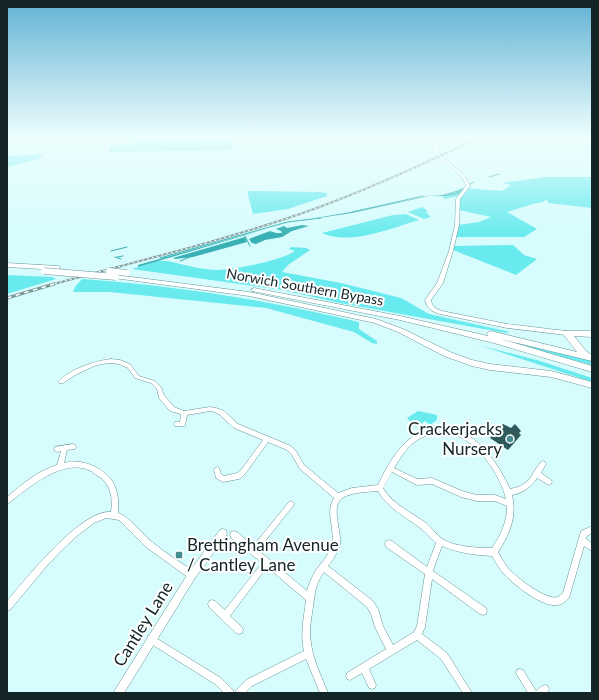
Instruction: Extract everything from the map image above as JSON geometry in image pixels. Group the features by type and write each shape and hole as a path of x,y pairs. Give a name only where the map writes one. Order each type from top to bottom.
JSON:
{"highway":[{"name":"Norwich Southern Bypass","path":"7,265 126,273 235,287 311,300 400,318 495,340 592,369"},
{"path":"7,270 44,271 116,277 249,294 376,321 391,326 436,350 462,360 496,368 554,374 592,385"},
{"path":"311,300 497,335 590,357"},
{"path":"566,332 592,334"},
{"path":"566,332 579,350 590,357"}],"street":[{"path":"455,171 463,177 467,186 458,199 456,225 451,251 440,283 428,300 429,305 435,311 490,324 522,329 566,332"},
{"path":"60,382 75,372 91,365 102,362 121,362 132,368 137,377 153,382 158,388 161,396 172,408 184,413 210,409 216,410 222,413 236,426 290,448 302,467 338,497"},
{"path":"182,424 184,413"},
{"path":"380,488 386,475 406,447 414,439 440,429 452,430 467,438 480,447 490,458 509,492 510,520 494,552"},
{"path":"217,470 218,476 223,479 239,476 267,439"},
{"path":"57,449 73,447"},
{"path":"59,468 65,448"},
{"path":"7,501 37,477 59,468 76,464 84,464 100,473 112,485 115,504 114,514"},
{"path":"509,492 517,492 526,488 543,464"},
{"path":"391,469 417,482 432,481 461,494 477,498 495,498 510,504"},
{"path":"536,473 549,482"},
{"path":"324,693 308,654 306,634 310,598 315,580 332,555 336,545 337,535 334,504 338,497 345,493 380,488"},
{"path":"380,488 386,499 392,505 424,526 440,542 474,552 494,552"},
{"path":"253,551 291,504"},
{"path":"7,607 67,539 80,527 94,519 114,514 121,516 143,539 192,575"},
{"path":"494,552 506,570 517,581 544,599 557,602 562,600 566,595 584,534 592,528"},
{"name":"Cantley Lane","path":"118,693 192,575 222,533"},
{"path":"234,535 310,598"},
{"path":"582,541 592,547"},
{"path":"350,676 418,635 421,627 429,573 434,555 440,542"},
{"path":"389,544 484,611"},
{"path":"225,616 267,562"},
{"path":"323,567 370,604 375,612 379,627 390,652"},
{"path":"212,604 239,630"},
{"path":"418,635 444,656 468,693"},
{"path":"151,639 218,681 230,693"},
{"path":"239,693 249,683 308,654"},
{"path":"364,667 372,685"},
{"path":"520,673 533,693"}],"shaded area":[{"path":"546,177 592,177 592,208 548,203 547,200 545,200 543,202 507,212 537,229 524,237 456,237 458,225 479,222 491,217 459,210 459,196 445,199 442,197 462,188 502,191 511,185 502,183"},
{"path":"465,187 458,194 447,196 429,196 352,213 294,222 427,196 447,195 456,193"},
{"path":"247,191 318,192 327,193 327,196 288,209 253,214"},
{"path":"422,207 428,211 426,212 431,217 424,219 408,212"},
{"path":"406,214 419,220 384,231 357,237 333,237 322,233 393,215"},
{"path":"302,225 309,226 292,231 282,237 265,240 256,244 252,243 249,239 270,231 282,233 276,229 284,226 287,228"},
{"path":"268,228 138,267 138,265"},
{"path":"245,237 247,242 193,257 173,258"},
{"path":"513,245 524,255 537,259 516,275 453,250 454,246"},
{"path":"291,247 306,248 310,250 288,265 282,272 341,283 401,298 429,314 510,332 506,333 340,303 282,290 132,269 158,261 167,261 199,268 225,270 280,258 295,251 289,249"},
{"path":"7,275 52,277 56,279 7,294"},
{"path":"82,279 222,295 324,314 359,322 359,329 377,341 377,344 372,343 354,332 266,308 110,292 73,292 75,287"},
{"path":"488,335 592,361 592,365 488,337"},
{"path":"479,345 540,361 592,378 592,382"},
{"path":"418,411 437,415 437,420 430,425 425,421 416,427 407,418"}],"building":[{"path":"503,424 511,428 515,424 521,431 519,433 521,435 508,450 490,438"}],"waterway":[{"path":"489,177 499,174"},
{"path":"440,196 469,188 470,184 474,182"},
{"path":"352,212 423,196"},
{"path":"160,258 287,222 321,218"},
{"path":"245,236 250,246"},
{"path":"111,251 127,247"},
{"path":"117,257 123,256"},
{"path":"115,257 121,259"},
{"path":"180,261 190,257"}],"railway":[{"path":"50,285 207,243 269,224 345,197 408,171"},
{"path":"7,298 54,284"}],"place":[{"name":"Crackerjacks Nursery","path":"510,439"},
{"name":"Brettingham Avenue / Cantley Lane","path":"179,555"}]}
